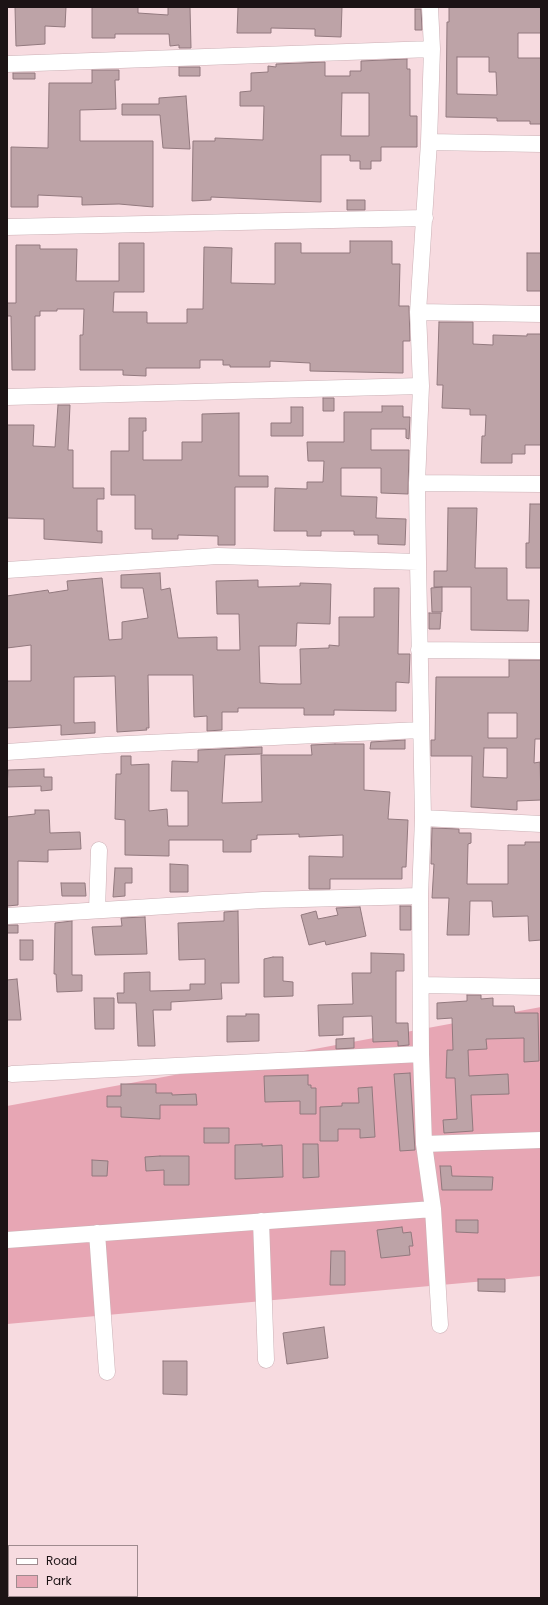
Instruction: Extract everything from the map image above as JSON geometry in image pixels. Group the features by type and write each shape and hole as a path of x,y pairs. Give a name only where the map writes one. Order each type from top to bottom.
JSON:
{"street":[{"path":"430,7 432,49 429,142 418,312 421,386 417,483 420,730 423,818 420,896 421,1054 424,1144 432,1209 440,1325"},
{"path":"7,64 432,49"},
{"path":"429,142 541,144"},
{"path":"7,227 425,218"},
{"path":"418,312 541,314"},
{"path":"7,397 421,386"},
{"path":"417,483 541,484"},
{"path":"7,570 218,556 418,562"},
{"path":"419,650 541,651"},
{"path":"7,752 107,745 420,730"},
{"path":"423,818 541,824"},
{"path":"97,910 99,850"},
{"path":"7,916 263,900 420,896"},
{"path":"421,985 541,987"},
{"path":"12,1074 421,1054"},
{"path":"424,1144 541,1140"},
{"path":"7,1240 432,1209"},
{"path":"261,1221 266,1360"},
{"path":"98,1234 107,1372"}],"green space":[{"path":"541,1007 541,1276 7,1324 7,1106"}],"building":[{"path":"15,7 66,7 65,27 45,26 45,44 16,46"},
{"path":"92,7 138,7 138,13 168,15 168,7 190,7 191,48 179,48 179,45 170,46 169,34 115,34 115,38 92,38"},
{"path":"238,7 342,7 341,37 315,36 315,29 271,28 271,33 237,33"},
{"path":"449,7 541,7 541,33 518,33 518,58 541,58 541,124 530,124 530,121 497,121 497,118 446,117 447,22 449,22","holes":["457,57 489,57 489,72 496,72 497,95 457,94"]},
{"path":"415,9 421,9 422,30 415,30"},
{"path":"407,59 407,69 410,69 410,116 417,116 417,147 381,147 381,161 371,161 371,169 360,169 360,161 350,161 350,155 321,155 321,202 211,197 211,200 192,201 193,141 215,141 215,138 263,140 264,106 240,106 240,92 251,91 251,73 268,72 268,66 276,67 276,64 325,62 325,76 350,76 350,71 361,71 361,61","holes":["342,93 369,93 369,136 341,136"]},
{"path":"179,67 200,67 200,76 179,76"},
{"path":"92,70 119,70 119,80 115,80 116,109 80,110 80,141 153,141 153,207 119,204 82,205 82,197 38,195 38,207 11,207 11,147 48,148 49,83 92,83"},
{"path":"13,73 35,73 35,79 13,79"},
{"path":"186,96 190,149 163,148 160,115 122,115 122,104 159,104 159,98"},
{"path":"347,200 365,200 365,210 347,210"},
{"path":"350,241 392,241 392,264 400,264 399,306 409,306 410,341 403,341 403,373 310,371 310,363 270,361 270,367 230,367 230,365 223,365 223,360 200,360 200,368 146,368 146,376 123,375 123,370 80,370 80,335 83,335 84,309 57,309 57,311 40,311 40,316 35,316 35,370 12,370 11,316 7,316 7,303 16,303 16,245 40,245 40,249 77,249 76,281 119,281 119,243 144,243 144,292 114,292 113,312 147,312 147,323 187,323 187,309 203,309 204,247 232,248 231,283 275,284 275,243 301,243 301,253 350,253"},
{"path":"527,253 541,253 541,291 527,291"},
{"path":"439,322 473,322 473,344 493,345 493,335 527,336 527,334 541,334 541,445 525,445 525,454 512,454 512,463 481,463 482,436 485,436 486,415 470,415 470,409 442,408 443,385 437,385"},
{"path":"323,398 334,398 334,411 323,411"},
{"path":"58,405 70,405 68,450 73,450 73,488 104,488 104,499 97,499 97,531 102,531 102,543 44,539 44,519 7,518 7,425 34,425 33,446 55,447"},
{"path":"382,406 403,406 403,417 410,417 409,439 406,438 406,429 371,429 371,450 409,450 408,494 381,493 381,468 341,468 341,496 377,497 376,518 406,519 405,545 378,544 378,535 354,535 354,531 321,531 321,536 307,536 307,531 274,531 275,488 307,489 307,482 323,482 324,461 308,461 307,442 344,442 344,412 382,412"},
{"path":"291,407 303,407 303,436 271,436 271,423 291,423"},
{"path":"239,413 239,476 268,476 268,487 235,487 235,545 218,545 218,536 178,535 178,539 152,539 152,529 135,529 135,495 111,495 111,451 129,451 129,418 146,418 146,431 143,431 143,460 182,460 182,442 202,442 202,414"},
{"path":"530,504 541,504 541,568 526,568 526,543 529,543"},
{"path":"448,508 477,508 475,568 507,568 507,600 529,600 528,631 471,630 471,587 434,587 434,571 447,571"},
{"path":"160,573 161,590 170,588 178,638 217,637 217,650 240,650 239,614 217,614 216,581 258,580 258,587 300,586 300,583 331,584 330,624 297,623 296,646 259,646 260,683 301,684 300,649 329,648 329,645 339,646 339,617 374,617 374,588 399,588 398,654 410,654 409,683 396,682 396,711 334,710 334,715 304,715 304,708 238,708 238,712 222,712 222,730 207,731 207,716 194,717 193,675 148,675 149,728 146,728 147,730 117,732 115,676 74,677 74,723 95,722 95,733 61,735 61,725 7,728 7,681 31,681 31,645 7,648 7,596 48,590 49,593 68,590 67,581 102,578 109,640 122,639 122,622 148,618 143,588 121,588 121,575"},
{"path":"442,587 442,612 432,612 431,588"},
{"path":"429,613 441,613 440,629 429,629"},
{"path":"509,660 541,660 541,739 535,739 534,763 540,762 541,800 517,801 517,810 471,807 472,756 431,756 431,740 435,740 436,677 509,677","holes":["488,713 517,713 517,738 488,738","484,748 507,748 507,778 483,777"]},
{"path":"405,740 405,749 370,749 371,742"},
{"path":"364,744 364,790 390,792 388,819 408,820 406,867 402,867 402,879 330,879 330,889 309,889 309,856 343,857 343,835 299,837 299,834 257,835 257,839 251,840 251,852 223,852 223,840 169,840 169,856 125,855 125,820 115,819 116,774 121,774 121,756 131,756 131,765 149,764 149,811 167,809 168,826 188,826 188,791 171,791 172,761 198,762 198,750 262,747 262,754 225,755 222,803 262,802 261,755 312,755 311,745"},
{"path":"44,769 44,777 52,777 52,790 41,791 41,786 7,787 8,770"},
{"path":"35,810 49,810 50,833 80,832 81,849 48,850 48,862 18,861 18,905 7,906 7,817 35,814"},
{"path":"432,828 459,829 459,833 471,833 471,843 468,844 467,884 508,884 508,845 525,845 525,842 541,842 541,940 529,941 528,916 493,917 492,901 470,901 469,935 447,935 449,898 432,898 434,864 431,864"},
{"path":"170,864 188,865 188,892 170,892"},
{"path":"115,868 132,868 132,883 125,883 125,896 113,897"},
{"path":"61,883 85,883 86,896 62,896"},
{"path":"400,906 411,906 411,930 400,930"},
{"path":"360,907 366,936 326,945 325,941 309,945 301,915 316,911 318,919 338,915 336,908"},
{"path":"238,911 239,983 221,983 222,999 171,1002 171,1010 153,1010 155,1046 138,1046 136,1003 118,1003 117,993 124,993 124,973 150,972 150,991 190,990 190,984 205,984 205,959 179,960 178,923 224,921 224,912"},
{"path":"145,917 147,954 95,955 92,927 122,926 121,918"},
{"path":"72,921 72,975 82,975 82,991 57,992 56,974 54,974 55,923"},
{"path":"7,925 18,925 18,933 7,933"},
{"path":"20,940 33,940 33,960 20,960"},
{"path":"371,953 404,954 404,971 396,971 396,1023 408,1023 409,1045 398,1046 398,1041 373,1042 372,1016 343,1017 343,1035 319,1036 318,1005 353,1004 352,973 371,973"},
{"path":"283,957 283,981 293,982 293,996 264,997 264,959"},
{"path":"17,979 21,1020 7,1020 7,980"},
{"path":"467,995 481,995 481,999 493,998 493,1006 514,1006 515,1013 538,1013 539,1061 524,1062 524,1038 486,1039 487,1049 468,1050 469,1076 508,1074 509,1094 471,1095 473,1131 444,1133 443,1120 457,1119 455,1078 446,1078 447,1050 453,1050 452,1018 437,1019 437,1003 467,1001"},
{"path":"94,998 114,998 114,1029 95,1029"},
{"path":"246,1014 259,1014 259,1041 227,1042 227,1016 246,1016"},
{"path":"354,1038 354,1048 336,1049 336,1039"},
{"path":"410,1073 415,1150 400,1151 394,1074"},
{"path":"308,1075 308,1085 311,1085 311,1088 316,1088 316,1114 300,1114 300,1101 265,1102 264,1076"},
{"path":"121,1084 156,1084 156,1093 172,1093 172,1095 196,1094 197,1105 160,1105 160,1119 121,1117 121,1107 107,1107 107,1096 121,1096"},
{"path":"372,1087 375,1137 360,1138 360,1129 338,1129 338,1141 320,1141 320,1107 342,1106 342,1103 359,1103 358,1088"},
{"path":"204,1128 229,1128 229,1143 204,1143"},
{"path":"262,1144 262,1146 282,1145 283,1177 235,1179 235,1145"},
{"path":"303,1144 318,1144 319,1177 303,1178"},
{"path":"189,1156 189,1185 164,1185 164,1170 146,1171 145,1157"},
{"path":"92,1160 108,1161 107,1176 92,1176"},
{"path":"440,1166 451,1166 452,1176 493,1177 492,1190 442,1190"},
{"path":"456,1220 478,1220 478,1233 456,1232"},
{"path":"402,1227 403,1233 411,1232 413,1246 409,1246 410,1255 381,1258 377,1230"},
{"path":"331,1251 345,1251 345,1285 330,1285"},
{"path":"478,1279 505,1279 505,1292 478,1291"},
{"path":"324,1327 328,1358 287,1364 283,1333"},
{"path":"163,1361 187,1361 187,1395 163,1394"}]}
